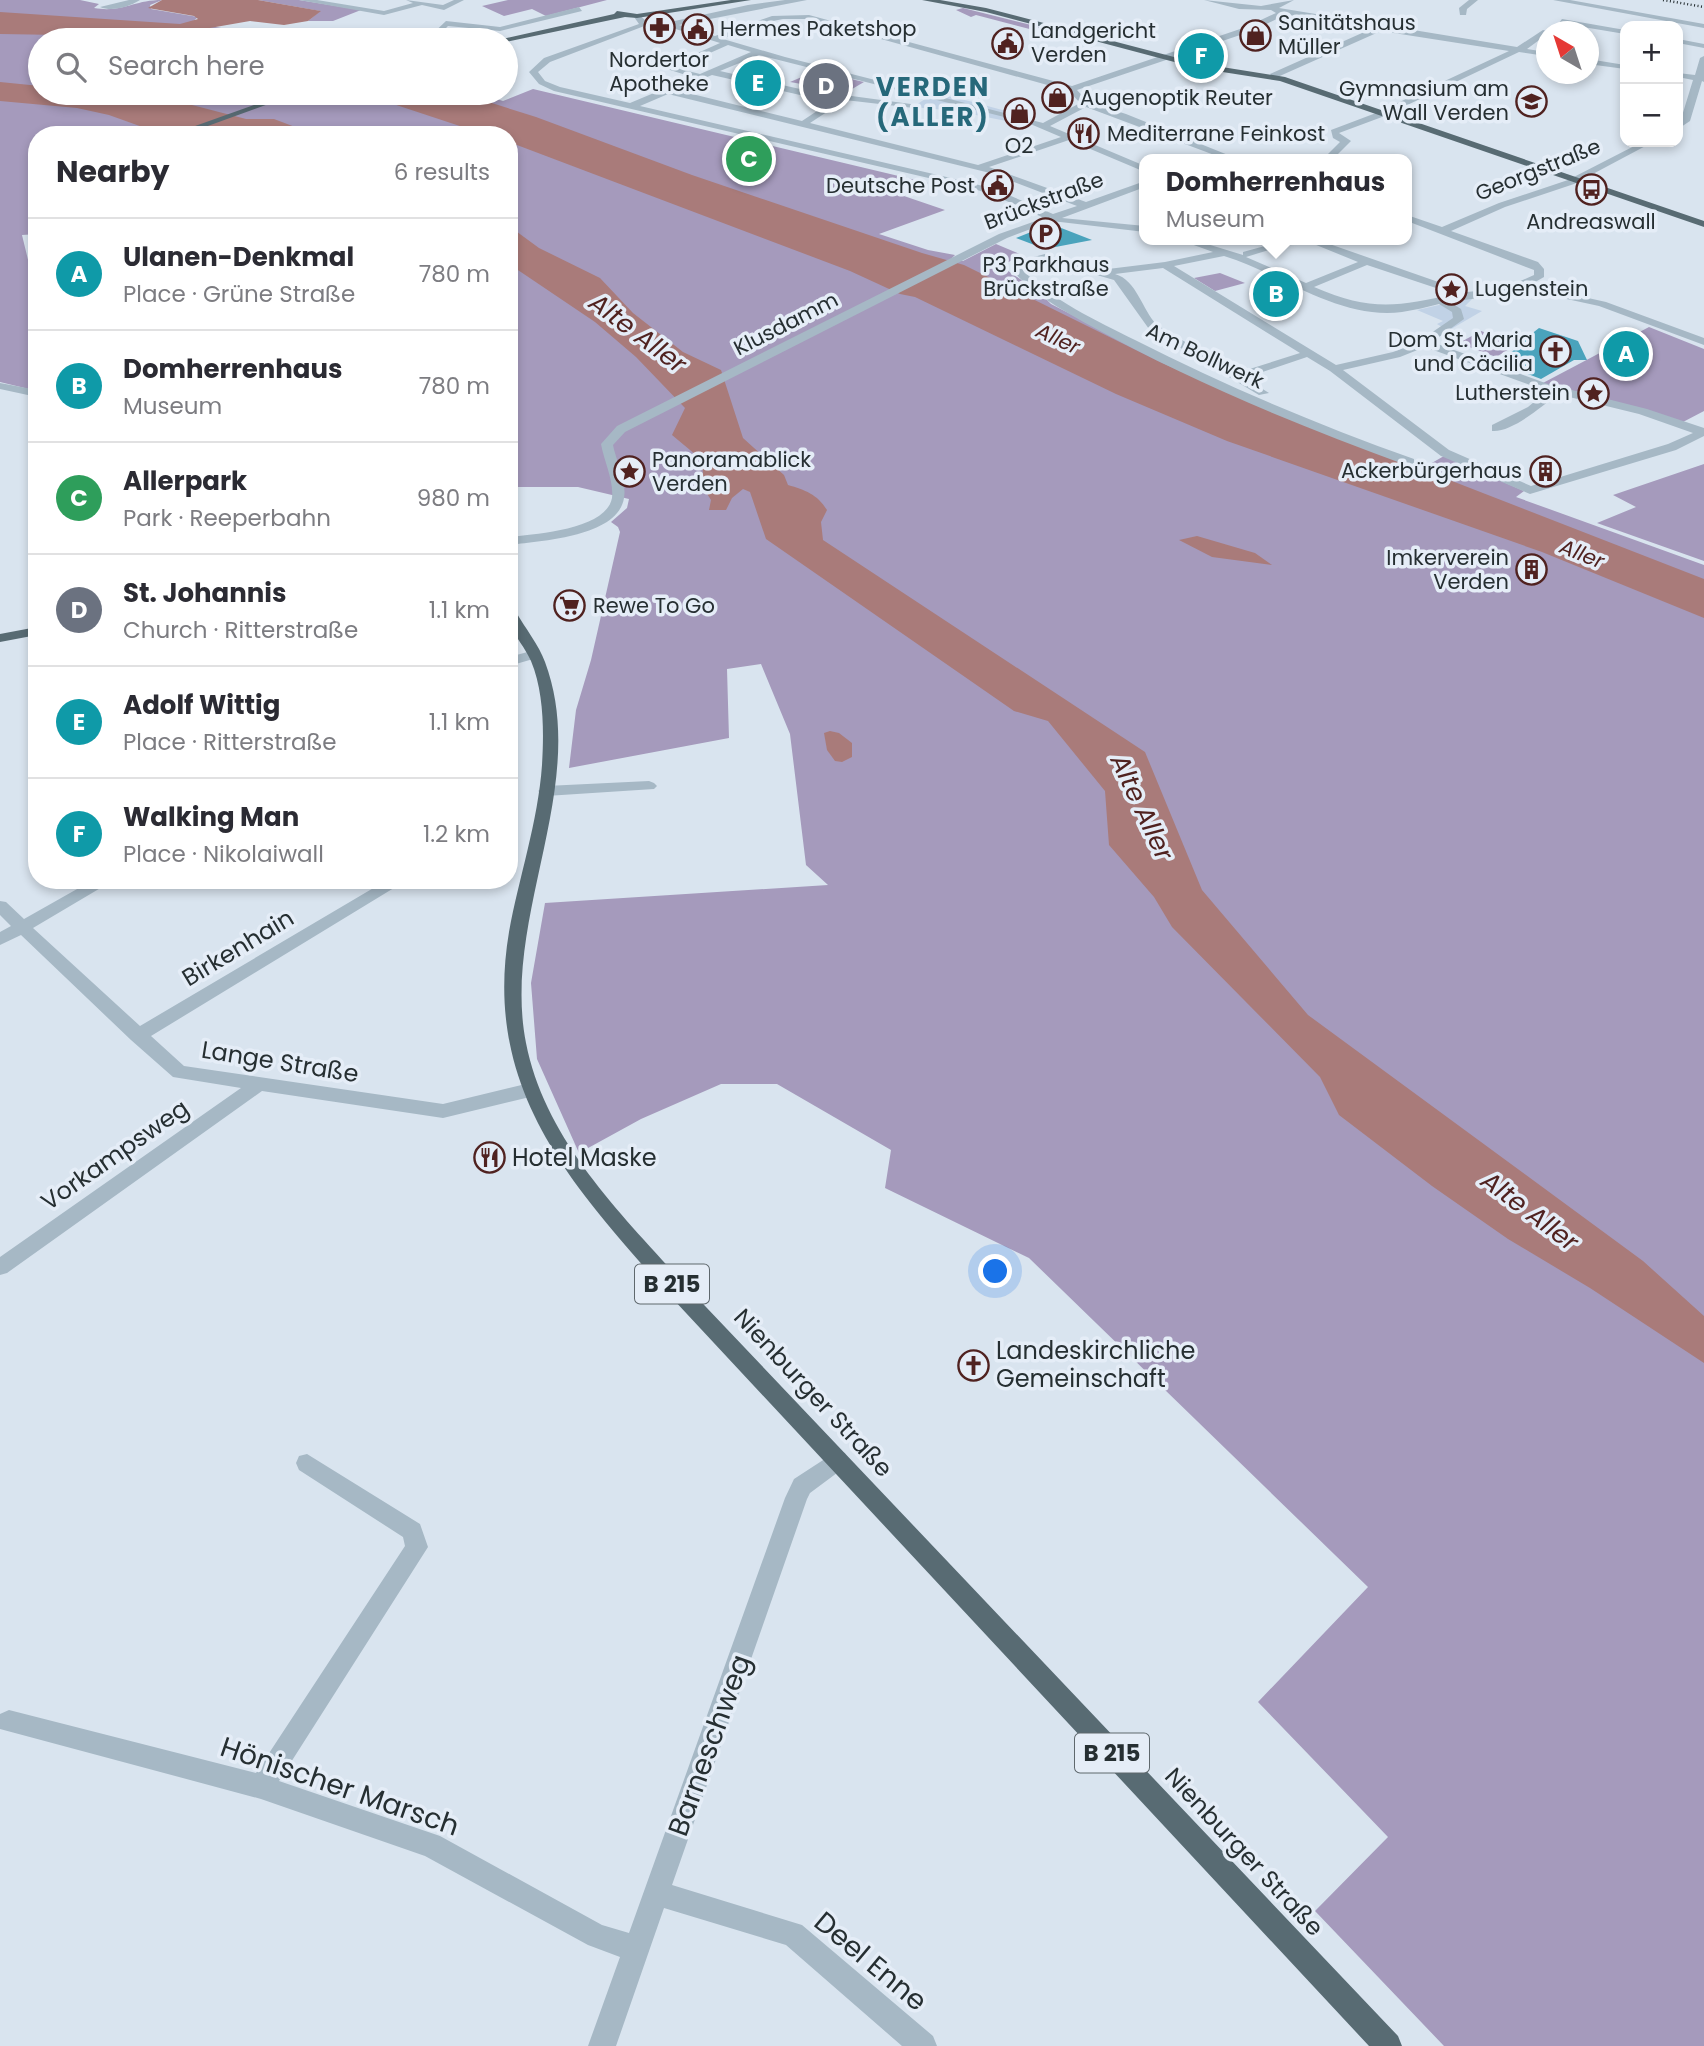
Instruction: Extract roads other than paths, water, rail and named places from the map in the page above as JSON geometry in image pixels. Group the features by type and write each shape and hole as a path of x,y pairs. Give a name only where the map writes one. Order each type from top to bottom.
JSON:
{"main road":[{"path":"583,23 619,11 646,13 747,0"},
{"path":"926,0 961,5 1213,68 1273,76 1704,225"},
{"path":"961,5 974,0"},
{"path":"518,37 594,20 633,5 646,13 695,8"},
{"path":"200,126 260,105"},
{"name":"Nienburger Straße","path":"518,627 535,654 549,705 552,736 546,791 517,929 512,983 516,1042 530,1090 548,1128 611,1216 1388,2046"},
{"path":"0,638 28,633"}],"street":[{"path":"104,7 123,5 136,0"},
{"path":"303,0 384,13 419,4"},
{"path":"409,0 444,8 460,0"},
{"path":"668,25 755,6 803,0"},
{"path":"1208,0 1251,8 1273,8 1290,0"},
{"path":"1463,13 1463,8 1474,0"},
{"path":"1557,0 1704,26"},
{"path":"1562,21 1586,5"},
{"path":"441,28 447,20 442,12 444,8"},
{"path":"1273,8 1282,13 1536,53"},
{"path":"504,28 579,9"},
{"path":"1139,166 1043,126 996,111 758,52 668,25 646,13 642,26 551,58 539,64 533,72 539,81 555,88 915,174 952,180 994,192 1048,217 1087,225 1139,229"},
{"path":"718,38 760,19 790,15 822,20 1072,89 1249,29 1282,13"},
{"path":"446,23 491,28"},
{"path":"1599,27 1620,31"},
{"path":"1273,76 1380,28"},
{"path":"1333,154 1346,141 1334,132 1384,113 1519,50 1536,39"},
{"path":"701,77 668,68 729,42"},
{"path":"1683,42 1704,46"},
{"path":"632,106 758,52"},
{"path":"1683,123 1701,79 1704,58"},
{"path":"1599,62 1620,65"},
{"path":"712,72 842,99 914,105"},
{"path":"1683,76 1701,79"},
{"path":"1072,89 1085,104 1220,154"},
{"path":"668,91 980,167 1017,178 1084,205"},
{"path":"805,123 842,99"},
{"path":"1043,126 1085,104"},
{"path":"1689,108 1704,111"},
{"path":"980,167 1070,137"},
{"name":"Georgstraße","path":"1442,231 1510,201 1576,179 1638,147"},
{"name":"Brückstraße","path":"959,259 1048,217 1139,186"},
{"path":"1412,220 1534,264 1539,269 1539,277"},
{"path":"1202,245 1226,252 1335,300 1364,308 1391,310 1417,307 1466,295 1504,292 1539,277"},
{"path":"1247,254 1279,245"},
{"path":"1322,245 1466,295"},
{"path":"1103,272 1165,265 1226,252"},
{"name":"Am Bollwerk","path":"1103,272 1045,257 1019,264 1017,269 1030,282 1089,320 1235,393 1410,462"},
{"name":"Klusdamm","path":"518,539 587,527 610,514 618,498 607,444 614,434 959,259"},
{"path":"1305,287 1367,262"},
{"path":"1165,265 1334,369 1445,453 1530,490 1672,447 1703,432"},
{"path":"1103,272 1118,278 1135,298 1145,319 1153,327 1264,393"},
{"path":"1539,277 1704,342"},
{"path":"1523,286 1602,304"},
{"path":"1334,369 1396,355 1425,343 1459,319 1457,311 1442,301"},
{"path":"1425,343 1556,389 1643,411 1703,432"},
{"path":"1236,377 1310,354"},
{"path":"0,386 28,392"},
{"path":"1496,428 1532,409 1556,389"},
{"path":"518,659 535,654"},
{"path":"546,791 649,786"},
{"path":"0,939 89,889"},
{"name":"Birkenhain","path":"137,1036 384,889"},
{"name":"Lange Straße","path":"0,906 137,1036 179,1072 443,1111 530,1090"},
{"name":"Vorkampsweg","path":"0,1267 259,1084"},
{"name":"Barneschweg","path":"602,2046 796,1498 802,1486 837,1460"},
{"path":"261,1787 417,1547 412,1531 307,1463"},
{"name":"Hönischer Marsch","path":"9,1723 261,1787 431,1845 597,1936 635,1948"},
{"name":"Deel Enne","path":"655,1893 793,1934 923,2046"}],"water":[{"path":"162,0 258,0 321,11 308,21 284,25 250,21 210,28 28,28 28,34 0,34 0,12 180,24 198,19 148,8"},
{"path":"0,82 28,85 28,104 0,101"},
{"path":"44,105 192,105 246,119 274,119 292,126 140,126 109,115"},
{"name":"Aller","path":"396,105 498,105 692,175 964,265 1162,363 1282,415 1704,579 1704,618 1542,552 1227,441 1116,394 915,297 900,294 850,271 518,145 518,126 460,126"},
{"name":"Alte Aller","path":"518,233 539,248 600,278 633,313 683,352 721,370 743,438 784,475 788,485 810,493 827,510 821,522 823,540 1145,752 1202,890 1308,1015 1643,1261 1704,1316 1704,1363 1590,1288 1508,1239 1432,1186 1339,1115 1320,1077 1172,927 1154,897 1109,845 1105,791 1048,721 1014,711 766,539 750,492 743,489 732,498 726,510 709,510 711,500 704,489 702,460 672,435 685,408 636,357 595,322 518,270"},
{"path":"1197,536 1255,553 1272,565 1212,557 1179,540"},
{"path":"824,733 839,733 852,743 852,757 842,762 835,761 827,750"}],"railway":[{"path":"1663,0 1704,7"}],"place":[{"name":"Nordertor Apotheke","path":"659,28"},
{"name":"Hermes Paketshop","path":"697,29"},
{"name":"Sanitätshaus Müller","path":"1255,35"},
{"name":"Landgericht Verden","path":"1008,43"},
{"name":"Walking Man","path":"1201,56"},
{"name":"Adolf Wittig","path":"758,83"},
{"name":"St. Johannis","path":"826,86"},
{"name":"Augenoptik Reuter","path":"1057,98"},
{"name":"Gymnasium am Wall Verden","path":"1532,101"},
{"name":"O2","path":"1019,114"},
{"name":"Mediterrane Feinkost","path":"1084,134"},
{"name":"Allerpark","path":"749,159"},
{"name":"Deutsche Post","path":"998,186"},
{"name":"Andreaswall","path":"1591,190"},
{"name":"P3 Parkhaus Brückstraße","path":"1046,233"},
{"name":"Lugenstein","path":"1452,289"},
{"name":"Domherrenhaus","path":"1276,294"},
{"name":"Dom St. Maria und Cäcilia","path":"1556,352"},
{"name":"Ulanen-Denkmal","path":"1626,354"},
{"name":"Lutherstein","path":"1593,393"},
{"name":"Ackerbürgerhaus","path":"1545,471"},
{"name":"Panoramablick Verden","path":"629,472"},
{"name":"Imkerverein Verden","path":"1532,570"},
{"name":"Rewe To Go","path":"570,606"},
{"name":"Hotel Maske","path":"489,1158"},
{"name":"Landeskirchliche Gemeinschaft","path":"973,1365"}],"district":[{"name":"VERDEN (ALLER)","path":"933,102"}]}
